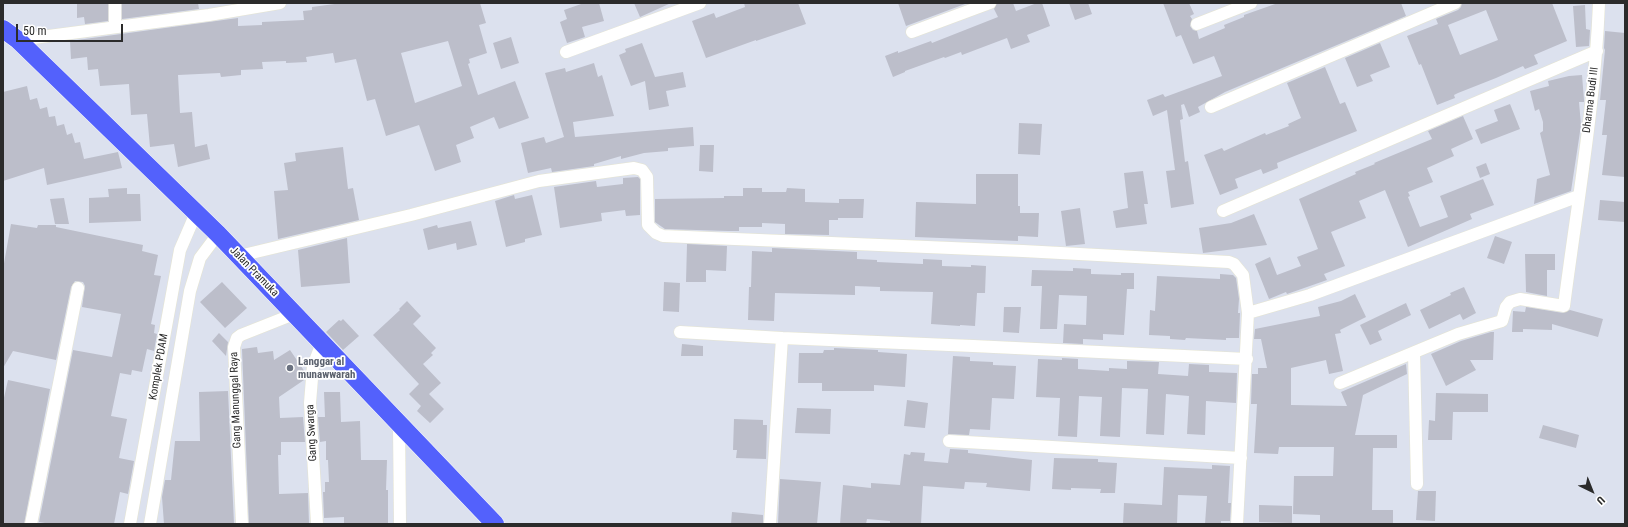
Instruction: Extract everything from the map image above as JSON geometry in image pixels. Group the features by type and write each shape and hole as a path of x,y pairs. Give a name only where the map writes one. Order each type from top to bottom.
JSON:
{"main road":[{"name":"Jalan Pramuka","path":"3,29 18,40 218,234 496,524"}],"street":[{"path":"115,3 115,26"},
{"path":"18,40 115,26 209,9 280,3"},
{"path":"566,52 700,3"},
{"path":"912,32 990,3"},
{"path":"1197,24 1250,3"},
{"path":"1211,107 1455,3"},
{"name":"Dharma Budi III","path":"1414,353 1458,334 1502,321 1506,307 1510,302 1515,300 1520,299 1564,306 1580,196 1597,51 1599,3"},
{"path":"1223,211 1597,51"},
{"path":"239,256 411,215 539,181 634,168 642,170 647,177 648,225 656,234 663,236 1022,251 1229,262 1234,264 1243,275 1248,313 1237,524"},
{"path":"1248,313 1310,295 1580,196"},
{"name":"Komplek PDAM","path":"130,524 180,250 196,214"},
{"name":"Komplek PDAM","path":"150,524 190,291 200,258 218,234"},
{"path":"180,250 200,258"},
{"path":"31,524 78,288"},
{"name":"Gang Manunggal Raya","path":"242,524 234,347 237,338 241,335 294,314"},
{"path":"680,332 1246,359"},
{"path":"770,524 782,338"},
{"name":"Gang Swarga","path":"317,524 310,403 313,366 322,343"},
{"path":"1340,383 1414,353 1417,484"},
{"path":"400,425 400,524"},
{"path":"949,442 1241,458"}],"building":[{"path":"77,3 108,3 108,21 85,24 84,17 77,18"},
{"path":"122,3 198,3 199,9 122,19"},
{"path":"342,3 480,3 486,23 479,25 487,53 469,59 470,63 468,64 478,95 515,81 529,118 499,129 494,117 470,127 474,138 456,145 461,162 435,171 419,125 386,136 375,99 367,101 356,59 335,63 333,53 306,57 307,62 262,62 263,69 241,70 241,75 221,77 220,73 178,75 180,113 192,112 195,147 207,144 210,159 178,167 174,144 150,147 147,114 131,115 129,84 100,86 98,69 88,70 87,57 71,59 70,41 238,18 238,26 262,25 262,22 304,20 303,11 312,10 312,7","holes":["448,41 462,86 415,103 401,53"]},
{"path":"584,3 599,3 604,21 582,27 585,37 567,43 560,22 567,19 564,10"},
{"path":"634,3 671,3 640,17"},
{"path":"744,3 798,3 806,24 706,58 692,21 714,13 716,18 745,7"},
{"path":"898,3 965,3 965,4 906,26"},
{"path":"997,3 1013,3 1016,11 1037,3 1042,3 1050,26 1027,35 1030,42 1011,49 1007,38 962,55 961,52 945,58 944,57 905,71 893,77 885,56 931,41 932,43 998,17 994,9"},
{"path":"1069,3 1088,3 1092,14 1075,20"},
{"path":"1163,3 1189,3 1194,14 1190,16 1192,19 1190,26 1193,30 1197,31 1199,39 1225,28 1224,25 1244,17 1244,15 1278,3 1401,3 1406,16 1225,92 1198,107 1200,112 1189,117 1184,104 1181,105 1183,119 1180,120 1185,162 1188,161 1194,204 1171,208 1166,171 1175,170 1167,110 1153,116 1147,100 1163,94 1165,97 1222,76 1214,56 1193,64 1181,35 1176,37"},
{"path":"1462,3 1552,3 1567,41 1534,55 1538,64 1525,69 1523,66 1458,93 1454,95 1455,98 1437,105 1421,64 1419,65 1407,36 1438,24 1436,19 1458,10","holes":["1486,10 1498,40 1460,55 1448,25"]},
{"path":"1585,5 1586,29 1590,30 1589,46 1576,47 1573,6"},
{"path":"1605,31 1625,33 1625,177 1602,175 1607,135 1602,135 1606,100 1600,100 1605,50"},
{"path":"511,37 519,63 501,69 493,43"},
{"path":"642,43 655,77 683,72 686,87 666,91 669,106 649,110 645,81 631,86 619,55 626,52 625,49"},
{"path":"1380,43 1390,67 1370,75 1373,81 1357,87 1345,58"},
{"path":"594,63 598,77 602,75 614,116 573,122 575,137 693,127 694,146 668,148 668,151 644,153 621,159 621,156 594,164 594,166 552,172 551,168 528,173 521,143 544,137 546,143 564,137 545,73 565,68 566,72"},
{"path":"1325,67 1340,104 1345,102 1357,131 1277,163 1278,168 1263,174 1261,169 1235,179 1238,188 1220,195 1204,155 1222,148 1224,151 1265,133 1266,135 1289,126 1288,124 1301,118 1287,83"},
{"path":"1582,75 1584,102 1579,102 1581,125 1571,191 1534,204 1537,179 1550,175 1540,133 1543,131 1543,122 1539,109 1535,111 1530,91 1549,86 1548,81 1569,76"},
{"path":"27,86 30,100 37,98 40,109 47,107 49,117 55,116 57,126 64,124 67,135 72,133 75,143 80,142 84,159 118,152 122,168 47,185 44,168 3,181 3,92"},
{"path":"1510,104 1520,129 1481,144 1475,130 1498,121 1494,110"},
{"path":"1463,116 1473,139 1451,149 1454,156 1427,168 1433,182 1408,192 1410,196 1408,197 1420,227 1448,217 1440,196 1483,179 1494,205 1470,214 1472,219 1408,247 1385,190 1359,201 1366,218 1331,232 1345,266 1324,274 1327,280 1287,294 1286,292 1269,299 1255,264 1270,257 1277,275 1301,266 1297,257 1318,249 1299,199 1356,174 1355,172 1375,164 1374,163 1432,139 1428,131"},
{"path":"1019,123 1042,124 1040,155 1018,154"},
{"path":"700,145 714,145 713,172 699,171"},
{"path":"343,147 348,189 353,188 359,220 278,239 274,191 288,190 284,163 296,161 295,153"},
{"path":"1486,163 1490,174 1480,178 1476,167"},
{"path":"1143,171 1148,204 1144,204 1147,224 1116,228 1113,211 1128,208 1124,173"},
{"path":"976,174 1018,174 1018,206 1020,206 1020,213 1039,213 1038,237 1018,236 1018,241 915,237 916,202 976,204"},
{"path":"638,177 640,179 640,215 626,216 625,210 601,213 602,221 560,228 554,187 596,181 597,187 623,184 623,178"},
{"path":"127,188 127,194 140,194 141,221 89,223 89,198 109,197 108,189"},
{"path":"743,188 762,188 762,192 786,192 787,188 805,189 805,202 839,203 839,199 864,199 863,218 838,218 838,220 829,220 829,235 785,234 785,224 762,223 762,227 739,227 739,231 728,231 665,229 655,222 655,199 724,198 724,196 743,196"},
{"path":"514,195 515,199 532,195 542,235 525,239 525,242 506,247 495,201"},
{"path":"64,198 69,224 55,224 50,199"},
{"path":"1600,200 1625,202 1625,222 1598,220"},
{"path":"1080,208 1085,244 1066,246 1061,211"},
{"path":"1254,214 1267,245 1203,253 1199,228 1231,223"},
{"path":"471,221 477,245 457,250 456,243 428,250 423,229 437,225 438,228"},
{"path":"11,224 37,228 38,225 56,225 56,227 143,245 142,251 158,255 154,275 161,276 151,324 155,325 154,333 157,334 154,351 147,349 142,372 132,370 131,375 120,373 111,416 127,419 119,458 134,461 128,494 120,492 114,524 51,524 39,522 73,350 112,357 121,314 82,307 85,286 83,282 75,281 71,287 56,360 13,351 3,368 3,269"},
{"path":"1495,236 1512,242 1504,264 1487,258"},
{"path":"347,238 350,283 301,287 298,250"},
{"path":"687,244 727,246 726,271 706,270 706,282 686,282"},
{"path":"772,248 857,252 857,259 877,260 877,262 923,264 923,259 942,260 942,266 986,266 985,293 977,293 975,326 931,324 933,292 880,291 880,287 855,286 855,295 775,293 774,321 748,320 752,251 772,252"},
{"path":"1525,254 1555,254 1555,270 1547,270 1547,296 1526,292"},
{"path":"1073,268 1091,269 1091,274 1121,275 1121,273 1134,273 1134,289 1127,289 1124,335 1103,334 1103,340 1083,339 1083,344 1063,343 1064,324 1086,325 1087,296 1059,295 1057,329 1040,329 1042,286 1031,286 1032,270 1073,271"},
{"path":"1220,274 1233,275 1236,278 1239,299 1238,313 1240,313 1239,338 1226,338 1226,340 1186,338 1185,340 1170,339 1170,336 1149,335 1150,310 1155,311 1157,276 1220,279"},
{"path":"222,282 247,308 225,328 200,302"},
{"path":"664,282 680,283 679,312 663,311"},
{"path":"1464,287 1476,313 1463,320 1460,314 1429,329 1420,310"},
{"path":"1355,294 1366,317 1340,330 1341,333 1335,334 1343,371 1329,374 1326,360 1291,368 1291,405 1347,406 1341,392 1406,364 1407,374 1363,395 1355,435 1397,435 1397,448 1373,448 1372,510 1393,510 1393,524 1320,524 1320,515 1293,514 1294,476 1333,476 1334,447 1279,447 1278,454 1254,453 1257,404 1251,404 1252,374 1258,374 1258,368 1267,368 1261,339 1254,339 1255,329 1320,316 1318,307 1341,301"},
{"path":"407,301 421,316 413,324 436,348 431,353 433,355 423,364 441,383 429,394 444,409 430,423 417,411 421,406 409,394 419,384 373,335 400,310 399,309"},
{"path":"1406,303 1411,315 1378,331 1382,340 1370,345 1360,325"},
{"path":"1004,307 1021,307 1019,333 1003,332"},
{"path":"1526,307 1563,313 1570,310 1603,319 1598,337 1552,324 1552,330 1523,329 1523,332 1512,332 1513,311 1525,312"},
{"path":"343,319 359,336 343,350 326,332 339,320 341,321"},
{"path":"1494,332 1493,360 1470,360 1476,370 1446,386 1431,354 1461,341"},
{"path":"219,333 228,342 226,356 212,341"},
{"path":"682,344 703,346 703,356 681,356"},
{"path":"257,347 258,353 273,351 274,360 290,350 305,372 304,380 279,397 280,418 303,417 305,442 281,442 281,455 278,455 279,494 308,493 309,524 249,524 242,349"},
{"path":"834,348 878,350 878,352 907,354 905,387 874,385 874,391 822,391 822,383 798,383 799,353 823,353 824,350 834,350"},
{"path":"953,356 970,357 970,361 993,362 993,365 1016,366 1014,399 992,398 990,430 970,429 969,435 948,434"},
{"path":"1062,358 1078,359 1078,369 1109,371 1109,368 1127,369 1127,361 1159,362 1158,374 1188,376 1189,364 1209,365 1209,372 1237,373 1236,403 1206,401 1205,435 1187,434 1189,396 1166,394 1164,435 1146,434 1148,389 1122,388 1120,437 1100,436 1102,397 1079,396 1077,437 1058,436 1060,398 1036,397 1038,359 1062,360"},
{"path":"8,380 50,389 24,524 3,524 3,402"},
{"path":"228,391 234,524 164,524 162,497 165,480 171,480 175,441 200,441 199,392"},
{"path":"324,392 340,392 341,422 360,421 361,460 387,460 386,490 388,490 388,524 344,524 344,517 324,518 323,492 325,492 325,482 329,482 328,460 326,460 326,441 320,442 318,417 325,417"},
{"path":"1436,393 1488,394 1488,412 1453,412 1452,440 1428,440 1429,420 1435,421"},
{"path":"907,400 928,403 925,428 904,426"},
{"path":"797,408 831,409 830,434 795,433"},
{"path":"734,419 763,420 763,425 767,425 766,459 736,458 737,450 733,450"},
{"path":"1543,425 1579,435 1576,448 1539,438"},
{"path":"950,449 968,450 968,453 1032,460 1030,491 986,487 987,483 965,482 964,489 923,486 921,524 890,524 890,521 867,519 866,524 840,524 843,485 871,488 871,483 900,485 904,454 910,455 911,452 925,453 924,461 948,463"},
{"path":"1054,458 1098,459 1098,462 1117,463 1115,493 1100,493 1101,489 1052,489"},
{"path":"1212,465 1230,466 1228,503 1231,503 1230,521 1221,521 1221,524 1205,524 1207,496 1178,495 1177,524 1123,524 1124,503 1162,505 1164,467 1212,469"},
{"path":"780,479 821,482 817,524 778,524"},
{"path":"1418,491 1436,491 1435,521 1416,520"},
{"path":"1259,505 1292,506 1292,523 1259,522"},
{"path":"732,512 763,515 763,524 731,524"}],"place":[{"name":"Langgar al munawwarah","path":"290,368"}]}
